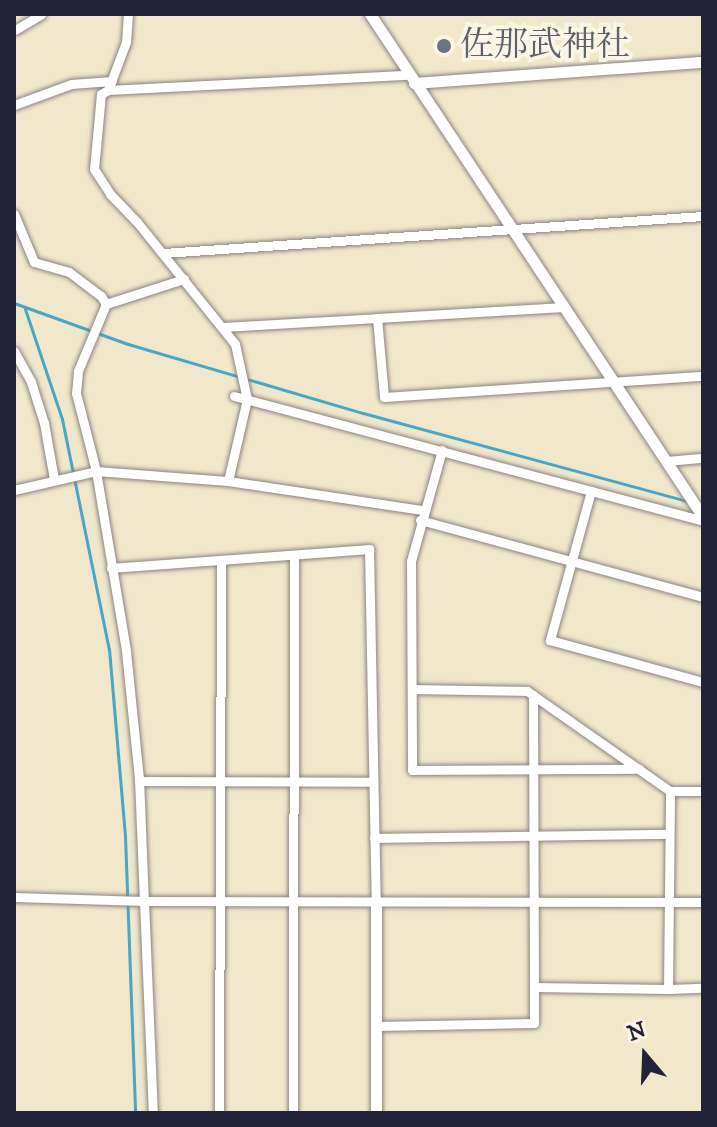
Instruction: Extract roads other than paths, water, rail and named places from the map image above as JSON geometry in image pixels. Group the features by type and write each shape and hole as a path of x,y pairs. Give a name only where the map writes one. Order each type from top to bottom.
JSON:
{"street":[{"path":"15,30 42,14"},
{"path":"128,14 126,42 110,85 101,94 94,169 110,194 163,253 235,344 246,397 228,481"},
{"path":"370,14 703,519"},
{"path":"14,105 71,84 411,79 703,62"},
{"path":"14,214 34,262 69,272 101,296 104,307 84,354 76,393 126,651 139,781 141,901 153,1113"},
{"path":"163,253 703,216"},
{"path":"104,307 184,279"},
{"path":"223,327 563,307"},
{"path":"377,318 384,397 703,376"},
{"path":"14,351 31,382 58,478"},
{"path":"234,396 703,519"},
{"path":"442,450 411,561 412,770 639,769"},
{"path":"666,461 703,458"},
{"path":"14,490 93,472 228,481 422,515 570,562 703,597"},
{"path":"591,491 550,640 703,682"},
{"path":"111,568 369,549 376,901 376,1113"},
{"path":"293,1113 294,555"},
{"path":"219,1113 223,781 221,560"},
{"path":"413,689 527,691 670,791 703,791"},
{"path":"376,1026 534,1023 533,695"},
{"path":"139,781 372,782"},
{"path":"668,989 670,791"},
{"path":"374,838 669,834"},
{"path":"14,897 108,901 703,902"},
{"path":"534,987 703,988"}],"waterway":[{"path":"14,303 128,344 363,413 688,501"},
{"path":"25,309 62,419 109,649 125,836 135,1113"}],"place":[{"name":"佐那武神社","path":"444,46"}]}
